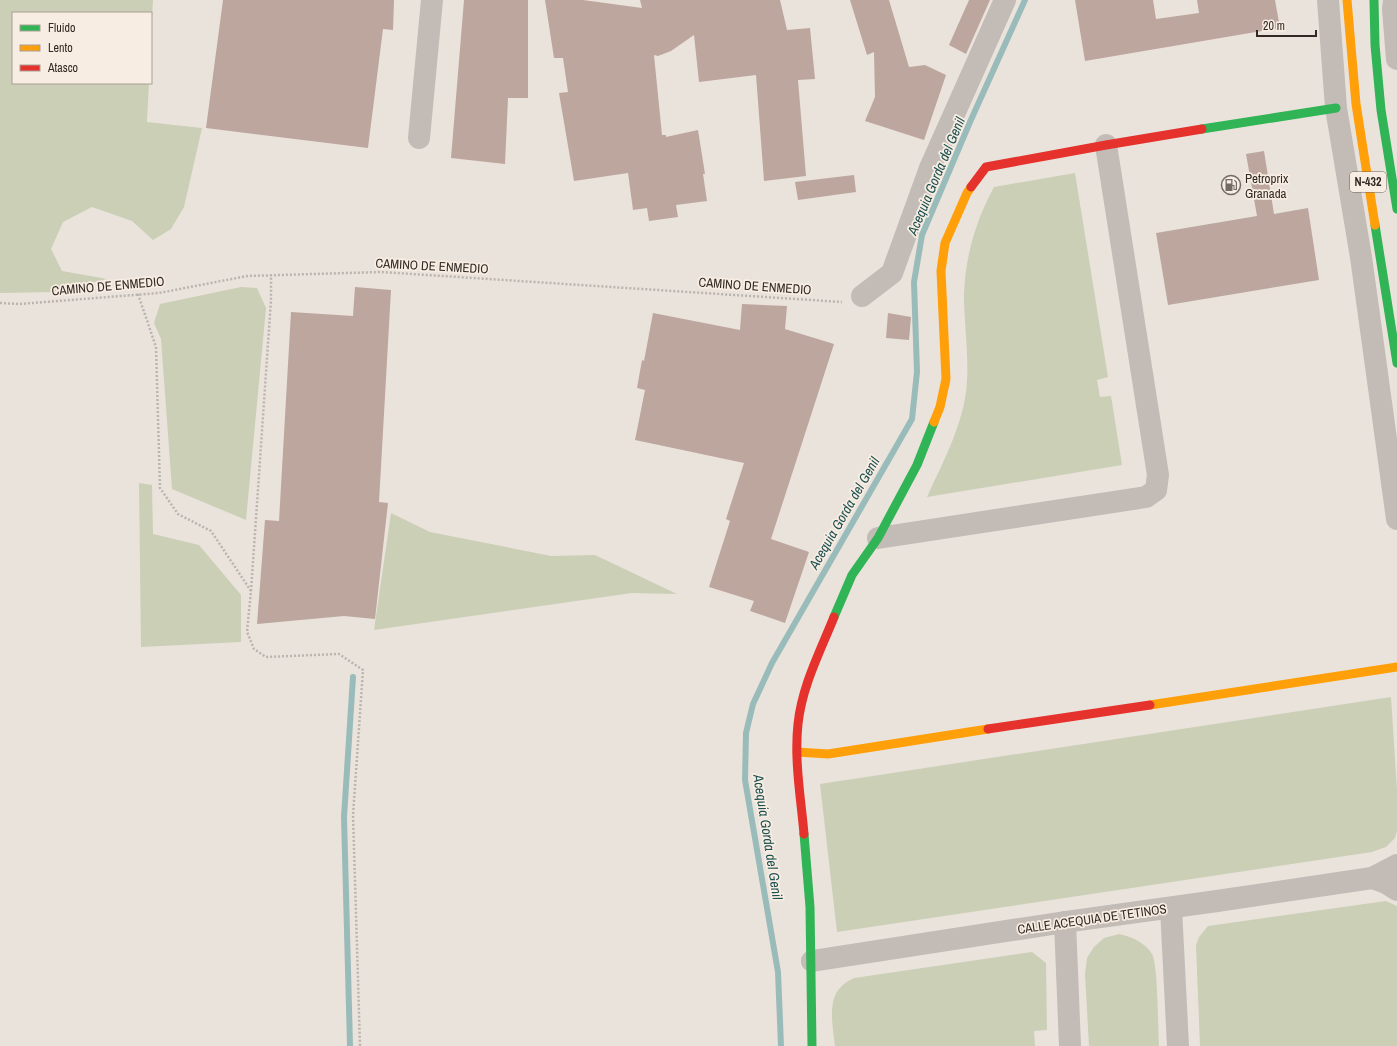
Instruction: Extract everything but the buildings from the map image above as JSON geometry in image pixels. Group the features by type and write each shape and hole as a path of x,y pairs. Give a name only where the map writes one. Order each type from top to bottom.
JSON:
{"main road":[{"name":"N-432","path":"1347,0 1356,104 1397,363"},
{"name":"N-432","path":"1374,0 1375,45 1381,110 1397,209"},
{"path":"812,1046 812,961 810,907 797,752 798,724 807,682 852,575 878,538 917,465 940,407 946,379 942,271 945,243 967,193 986,167 1106,145 1336,108"},
{"path":"797,752 828,754 1397,667"}],"street":[{"path":"420,138 432,0"},
{"path":"862,296 892,273 930,168 1005,0"},
{"path":"1328,0 1336,108 1361,257 1397,519"},
{"path":"1394,0 1393,9 1397,59"},
{"path":"878,538 1146,497 1156,490 1158,475 1106,145"},
{"name":"CALLE ACEQUIA DE TETINOS","path":"812,961 1064,922 1372,878 1397,864"},
{"path":"1372,878 1386,883 1397,890"},
{"path":"1170,908 1178,1046"},
{"path":"1064,922 1070,1046"}],"path":[{"name":"CAMINO DE ENMEDIO","path":"0,303 20,304 159,293 247,276 381,272 844,302 862,296"},
{"path":"271,275 271,300 247,632 254,649 266,657 339,654 363,670 353,815 360,1046"},
{"path":"138,294 156,347 160,488 178,514 211,531 251,591"}],"green space":[{"path":"0,0 153,0 152,17 152,12 12,12 12,84 149,84 147,122 202,128 184,207 171,229 153,240 132,221 92,207 63,222 51,249 62,271 107,279 54,292 0,293"},
{"path":"1075,173 1108,377 1097,380 1100,397 1111,396 1122,465 927,497 950,446 964,406 967,380 964,307 965,281 969,253 982,212 994,187"},
{"path":"241,287 257,288 266,308 246,520 172,489 161,339 154,323 160,304"},
{"path":"139,483 152,485 153,534 199,545 241,595 241,642 141,647"},
{"path":"391,513 430,532 551,556 595,555 677,594 632,593 374,630"},
{"path":"1391,697 1397,790 1397,831 1395,838 1386,847 1372,852 837,932 820,784"},
{"path":"1386,901 1397,906 1397,1046 1200,1046 1196,945 1199,937 1208,926"},
{"path":"1119,934 1138,941 1152,954 1157,983 1159,1046 1089,1046 1085,974 1087,958 1094,947 1104,938"},
{"path":"1032,952 1046,963 1047,1030 1034,1031 1035,1046 835,1046 832,1023 832,1006 837,992 842,986 854,978"}],"waterway":[{"name":"Acequia Gorda del Genil","path":"781,1046 778,972 745,780 746,733 753,704 772,663 912,419 917,372 914,282 922,235 970,122 1025,0"},
{"path":"350,1046 344,817 353,677"}],"traffic: fast":[{"path":"1374,0 1375,45 1381,110 1397,209"},
{"path":"1202,129 1336,108"},
{"path":"1375,225 1397,363"},
{"path":"834,617 852,575 878,538 917,465 934,422"},
{"path":"804,834 810,907 812,1046"}],"traffic: slow":[{"path":"1347,0 1356,104 1375,225"},
{"path":"934,422 940,407 946,379 941,271 945,243 971,187"},
{"path":"1150,705 1397,667"},
{"path":"797,752 828,754 988,729"}],"traffic: jam":[{"path":"971,187 986,167 1202,129"},
{"path":"804,834 797,765 798,724 807,683 834,617"},
{"path":"988,729 1150,705"}],"place":[{"name":"Petroprix Granada","path":"1231,185"}]}
